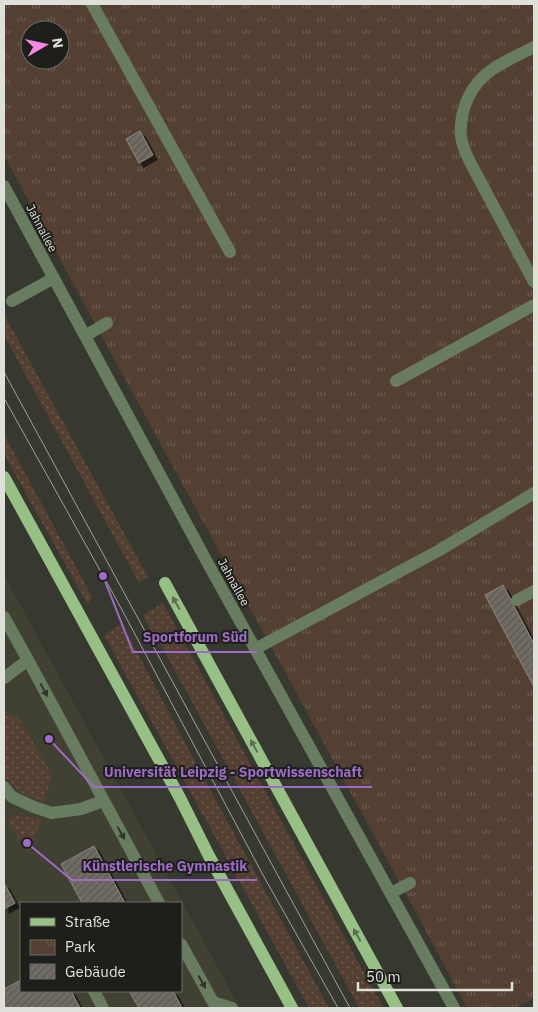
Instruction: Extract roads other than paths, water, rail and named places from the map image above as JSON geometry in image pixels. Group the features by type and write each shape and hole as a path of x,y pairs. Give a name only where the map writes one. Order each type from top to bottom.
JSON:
{"main road":[{"path":"4,477 180,798 209,856 292,1008"},
{"path":"165,583 398,1008"}],"street":[{"path":"92,4 230,252"},
{"path":"534,47 492,69 482,77 474,87 463,110 461,136 464,150 470,162 534,282"},
{"name":"Jahnallee","path":"4,186 255,649 454,1008"},
{"path":"12,301 54,278"},
{"path":"396,381 534,305"},
{"path":"85,336 108,324"},
{"path":"255,649 438,551 534,493"},
{"path":"517,600 534,591"},
{"path":"4,617 158,902"},
{"path":"4,678 28,660"},
{"path":"4,787 12,797 52,813 81,809 104,801"},
{"path":"391,893 410,883"},
{"path":"182,946 213,1002 232,1008"},
{"path":"95,992 103,1008"}],"tram line":[{"path":"4,372 350,1008"},
{"path":"4,398 121,608 263,875 338,1008"}],"place":[{"name":"Sportforum Süd","path":"103,576"},
{"name":"Universität Leipzig - Sportwissenschaft","path":"49,739"},
{"name":"Künstlerische Gymnastik","path":"27,843"}]}
